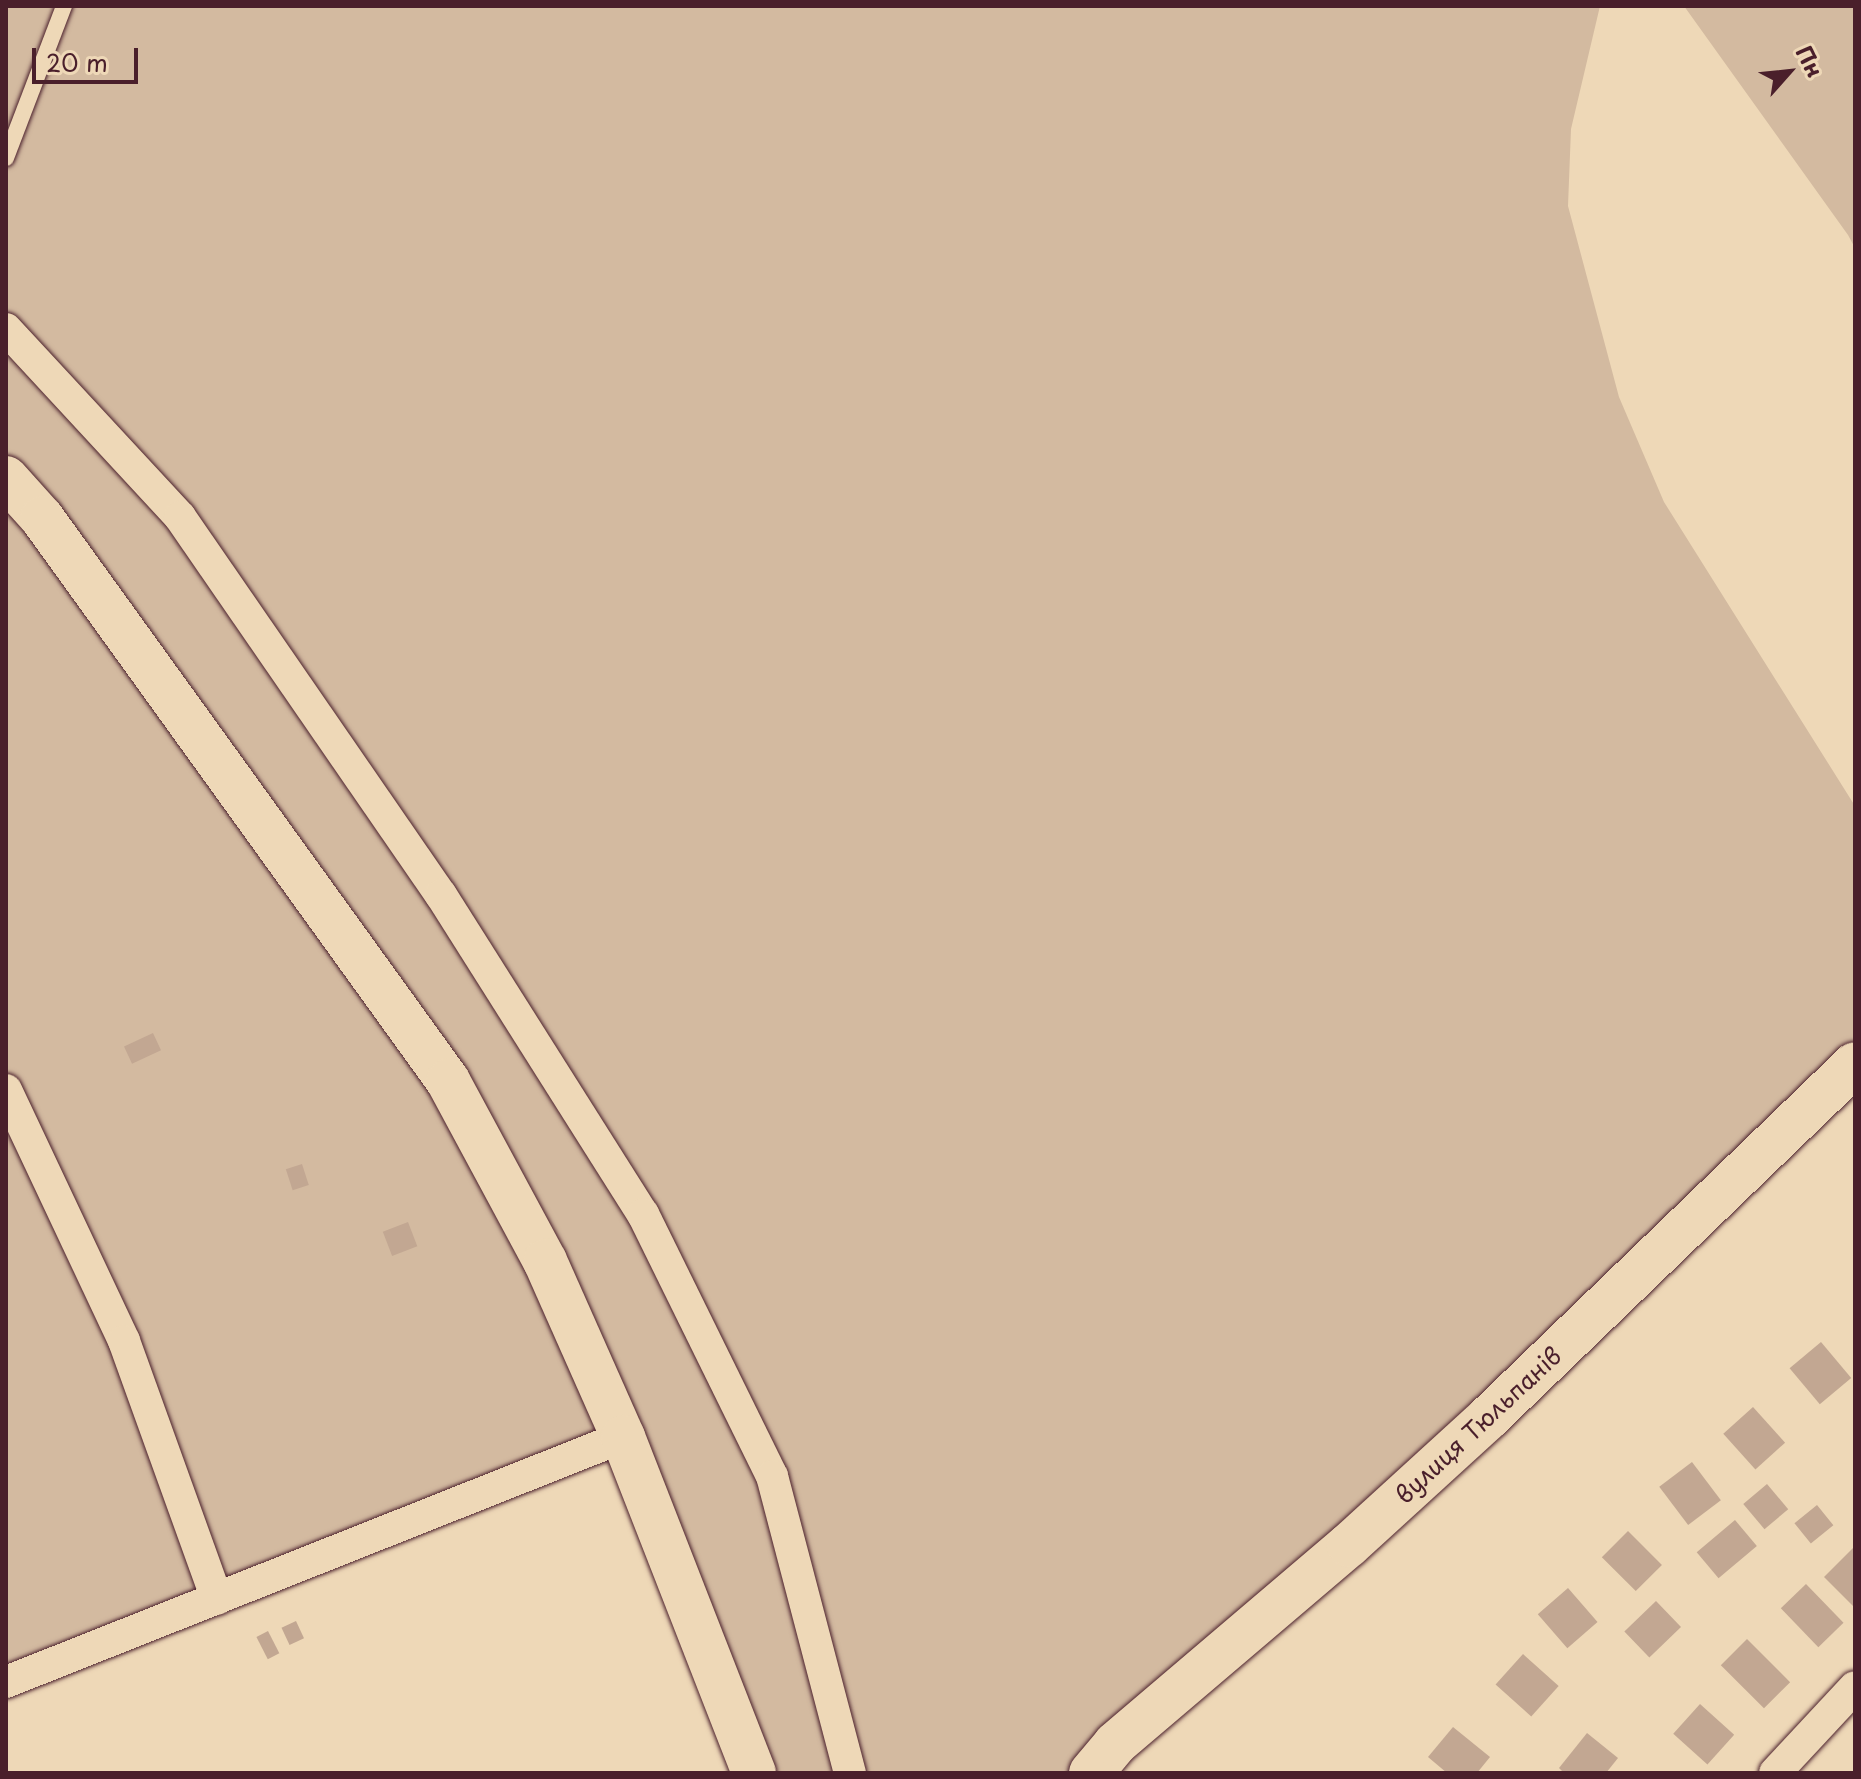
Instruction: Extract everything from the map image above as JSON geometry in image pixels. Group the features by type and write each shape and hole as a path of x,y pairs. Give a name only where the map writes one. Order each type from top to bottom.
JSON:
{"street":[{"path":"6,329 180,517 441,895 643,1214 734,1390 772,1476 850,1773"},
{"path":"6,478 42,518 448,1081 545,1261 623,1437 754,1773"},
{"name":"вулиця Тюльпанів","path":"1091,1773 1126,1733 1349,1545 1489,1417 1855,1064"},
{"path":"6,1090 124,1341 217,1599"},
{"path":"6,1682 623,1437"},
{"path":"1775,1773 1855,1687"}],"lane":[{"path":"6,158 64,6"}],"shaded area":[{"path":"6,6 1600,6 1571,129 1568,206 1619,397 1664,502 1855,806 1855,1064 1091,1773 754,1773 622,1437 6,1682"},
{"path":"1684,6 1855,6 1855,248 1848,235"}],"building":[{"path":"153,1033 161,1050 132,1064 124,1047"},
{"path":"302,1164 309,1185 293,1190 286,1169"},
{"path":"408,1222 417,1246 392,1256 383,1232"},
{"path":"1821,1342 1851,1378 1820,1404 1790,1368"},
{"path":"1753,1407 1785,1443 1755,1469 1723,1434"},
{"path":"1692,1462 1721,1500 1688,1525 1659,1487"},
{"path":"1767,1484 1788,1509 1764,1529 1743,1504"},
{"path":"1817,1505 1833,1525 1811,1543 1794,1523"},
{"path":"1735,1520 1757,1546 1719,1578 1697,1552"},
{"path":"1628,1531 1662,1565 1636,1591 1602,1557"},
{"path":"1855,1546 1855,1608 1824,1577"},
{"path":"1806,1584 1844,1623 1818,1647 1781,1608"},
{"path":"1568,1588 1598,1622 1567,1648 1538,1614"},
{"path":"1656,1601 1681,1627 1649,1657 1624,1632"},
{"path":"296,1621 304,1638 290,1645 281,1628"},
{"path":"268,1631 279,1653 268,1659 256,1637"},
{"path":"1747,1639 1790,1682 1764,1708 1721,1665"},
{"path":"1523,1654 1559,1686 1531,1717 1496,1684"},
{"path":"1700,1704 1734,1735 1707,1765 1673,1734"},
{"path":"1453,1727 1490,1757 1477,1773 1447,1773 1428,1757"},
{"path":"1587,1733 1618,1758 1606,1773 1564,1773 1559,1768"}]}
